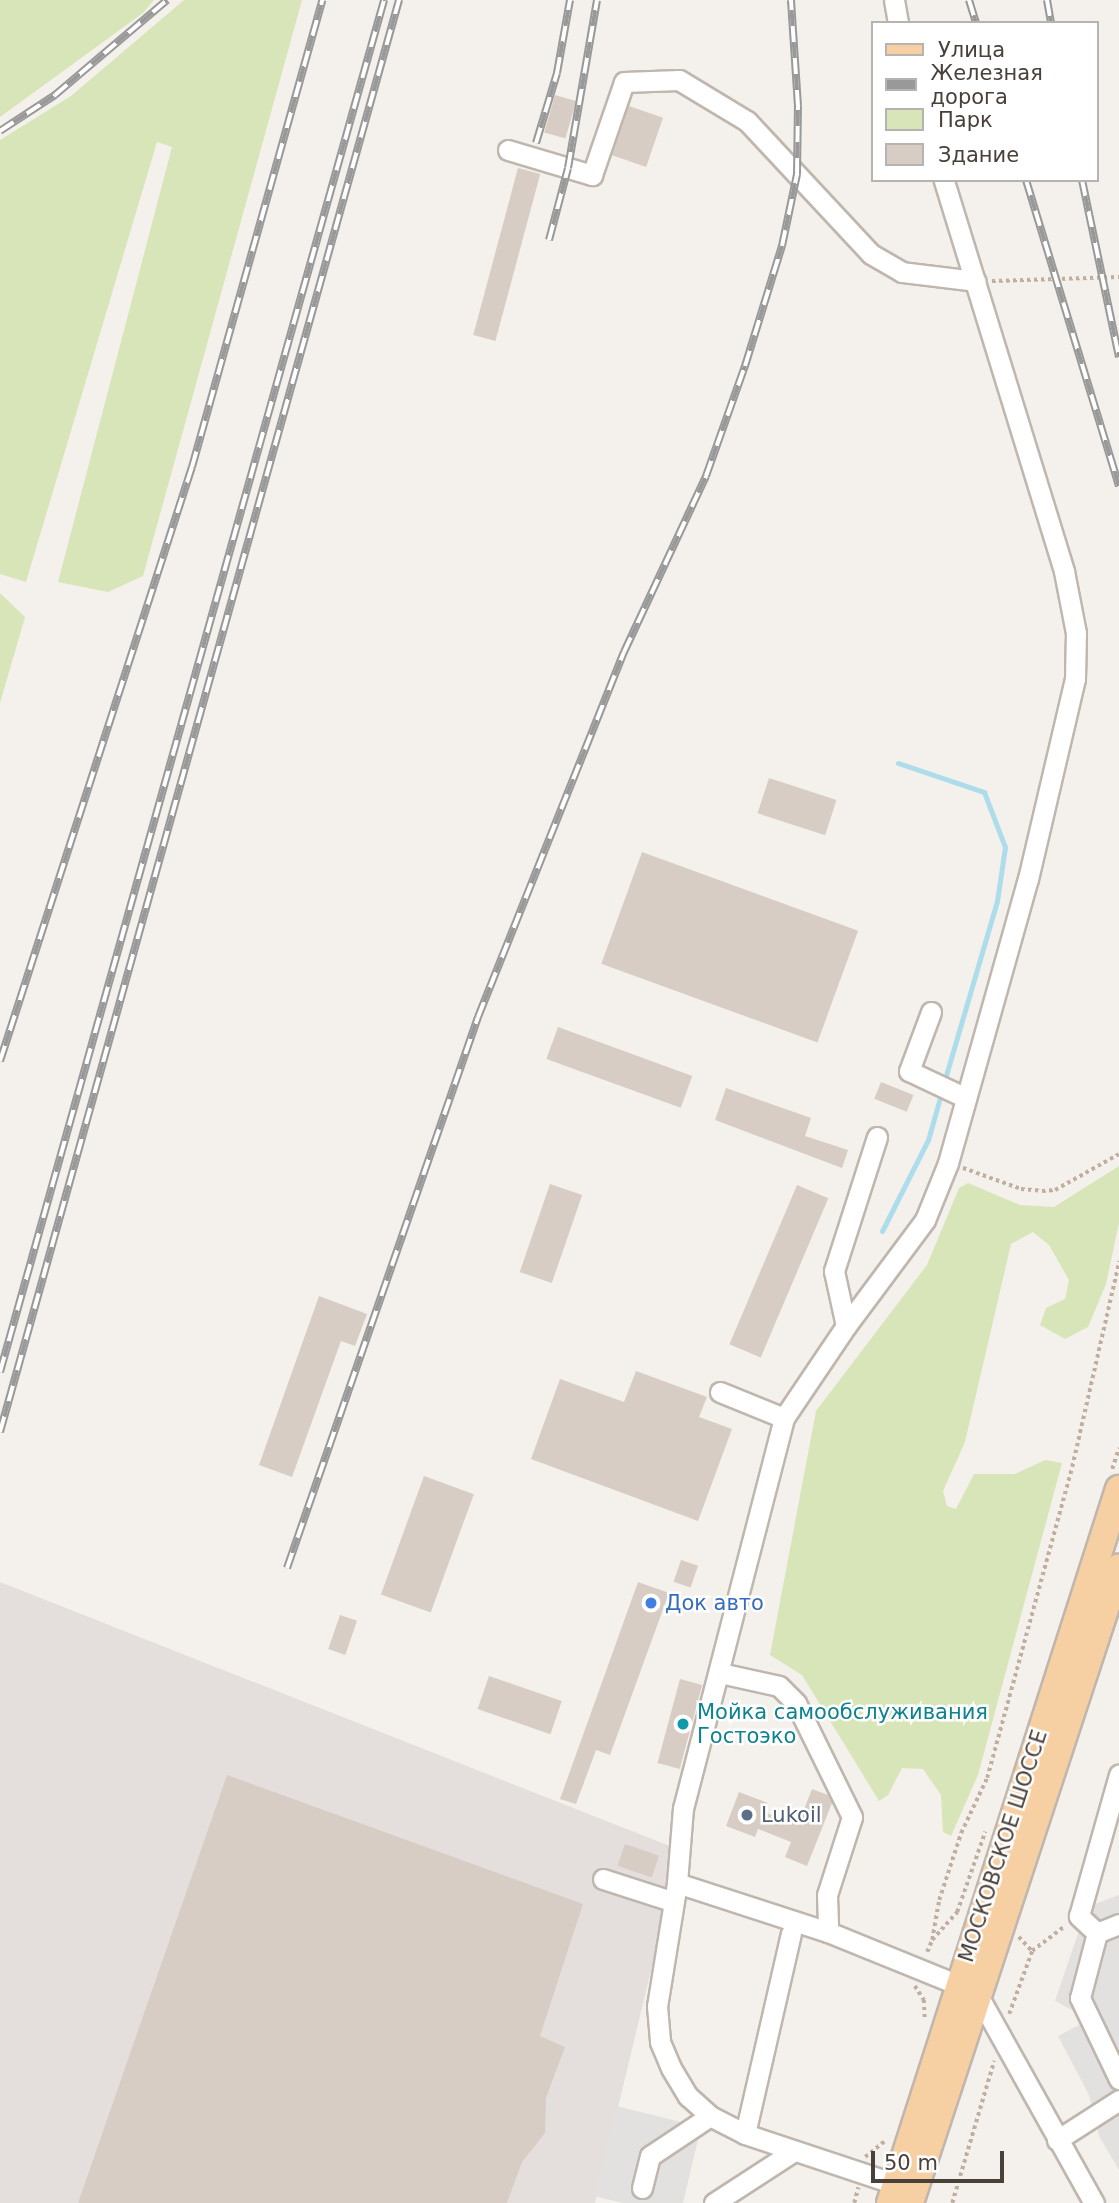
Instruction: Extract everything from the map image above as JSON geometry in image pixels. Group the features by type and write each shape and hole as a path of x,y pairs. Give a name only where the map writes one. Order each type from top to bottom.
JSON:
{"main road":[{"name":"МОСКОВСКОЕ ШОССЕ","path":"898,2197 967,1988 1119,1489"},
{"name":"МОСКОВСКОЕ ШОССЕ","path":"967,1988 1119,1567"}],"street":[{"path":"894,0 898,21"},
{"path":"508,150 592,175 624,82 679,80 747,121 871,254 902,272 975,281"},
{"path":"898,2197 861,2172 745,2134 710,2116 688,2096 660,2042 657,2006 683,1808 720,1674 784,1418 846,1326 888,1275 925,1220 948,1163 1058,754 1075,679 1076,633 1063,571 945,182"},
{"path":"931,1012 909,1071 966,1098"},
{"path":"846,1326 834,1271 877,1137"},
{"path":"720,1392 784,1418"},
{"path":"720,1674 779,1686 796,1703 852,1817 827,1895 828,1932"},
{"path":"1097,1933 1079,1916 1119,1775"},
{"path":"603,1879 674,1892 828,1932 915,1978 967,1988 1094,2203"},
{"path":"1097,1933 1119,1924"},
{"path":"745,2134 791,1933"},
{"path":"1097,1933 1080,1998 1119,2079"},
{"path":"1057,2140 1119,2100"},
{"path":"642,2188 650,2156 710,2116"},
{"path":"714,2203 794,2151"}],"path":[{"path":"975,281 1119,277"},
{"path":"948,1163 1021,1189 1042,1191 1055,1190 1119,1154"},
{"path":"922,2028 924,2000 915,1978 932,1940 939,1900 961,1833 987,1778 1072,1467 1119,1261"},
{"path":"932,1940 957,1912"},
{"path":"854,2203 867,2152 889,2138"}],"shaded area":[{"path":"0,1582 680,1850 595,2203 0,2203"},
{"path":"1119,1895 1119,2170 1099,2136 1089,2095 1058,2036 1081,2024 1083,2016 1055,2001 1087,1907"},
{"path":"616,2106 701,2127 683,2203 623,2203 594,2196"}],"green space":[{"path":"0,0 154,0 143,13 0,117"},
{"path":"184,0 302,0 143,576 108,592 58,582 172,147 157,142 26,582 0,574 0,140 71,96"},
{"path":"0,593 25,617 0,703"},
{"path":"1119,1166 1119,1223 1106,1284 1088,1327 1065,1339 1040,1325 1046,1308 1065,1299 1069,1280 1049,1245 1033,1232 1011,1244 965,1442 943,1491 947,1506 956,1509 974,1474 1015,1474 1045,1460 1062,1463 978,1775 951,1836 943,1832 941,1795 923,1769 902,1768 888,1795 879,1801 802,1675 770,1655 816,1411 927,1265 959,1188 968,1183 1020,1205 1054,1207"}],"building":[{"path":"555,95 576,101 565,139 544,132"},
{"path":"629,106 663,118 646,167 612,155"},
{"path":"518,168 540,174 495,341 473,335"},
{"path":"769,778 837,800 825,835 758,813"},
{"path":"642,852 858,931 817,1042 601,964"},
{"path":"558,1027 692,1076 681,1108 546,1059"},
{"path":"881,1082 913,1095 907,1112 874,1099"},
{"path":"726,1088 811,1118 805,1136 848,1150 842,1168 715,1120"},
{"path":"550,1184 582,1195 552,1283 520,1272"},
{"path":"797,1185 828,1198 761,1358 729,1344"},
{"path":"319,1296 367,1314 355,1346 341,1341 292,1477 259,1465"},
{"path":"636,1371 707,1397 699,1417 732,1429 698,1521 531,1459 560,1379 624,1402"},
{"path":"424,1476 474,1494 431,1613 381,1594"},
{"path":"681,1560 698,1566 691,1588 674,1582"},
{"path":"638,1582 669,1593 610,1755 596,1750 576,1804 560,1799"},
{"path":"340,1615 357,1621 345,1655 328,1649"},
{"path":"489,1676 562,1701 550,1734 478,1709"},
{"name":"Мойка самообслуживания Гостоэко","path":"680,1679 702,1685 680,1769 657,1763"},
{"path":"227,1775 583,1904 540,2036 565,2047 546,2098 545,2133 522,2162 507,2203 78,2203"},
{"path":"812,1789 828,1795 832,1803 807,1866 785,1857 791,1842 758,1829 755,1837 726,1826 739,1792 768,1803 764,1812 798,1825"},
{"path":"625,1844 659,1856 652,1877 618,1866"}],"waterway":[{"path":"898,763 984,792 1005,847 997,901 945,1079"},
{"path":"882,1231 928,1140 941,1094"}],"railway":[{"path":"0,131 55,95 167,0"},
{"path":"0,1061 192,467 322,0"},
{"path":"0,1372 384,0"},
{"path":"0,1432 399,0"},
{"path":"536,143 557,73 570,0"},
{"path":"549,240 568,168 597,0"},
{"path":"287,1568 478,1017 624,652 706,476 745,366 782,246 797,174 798,106 791,0"},
{"path":"969,0 975,21"},
{"path":"1047,0 1051,21"},
{"path":"1027,182 1119,486"},
{"path":"1082,182 1119,357"}],"place":[{"name":"Док авто","path":"651,1603"},
{"name":"Мойка самообслуживания Гостоэко","path":"683,1724"},
{"name":"Lukoil","path":"747,1815"}]}
